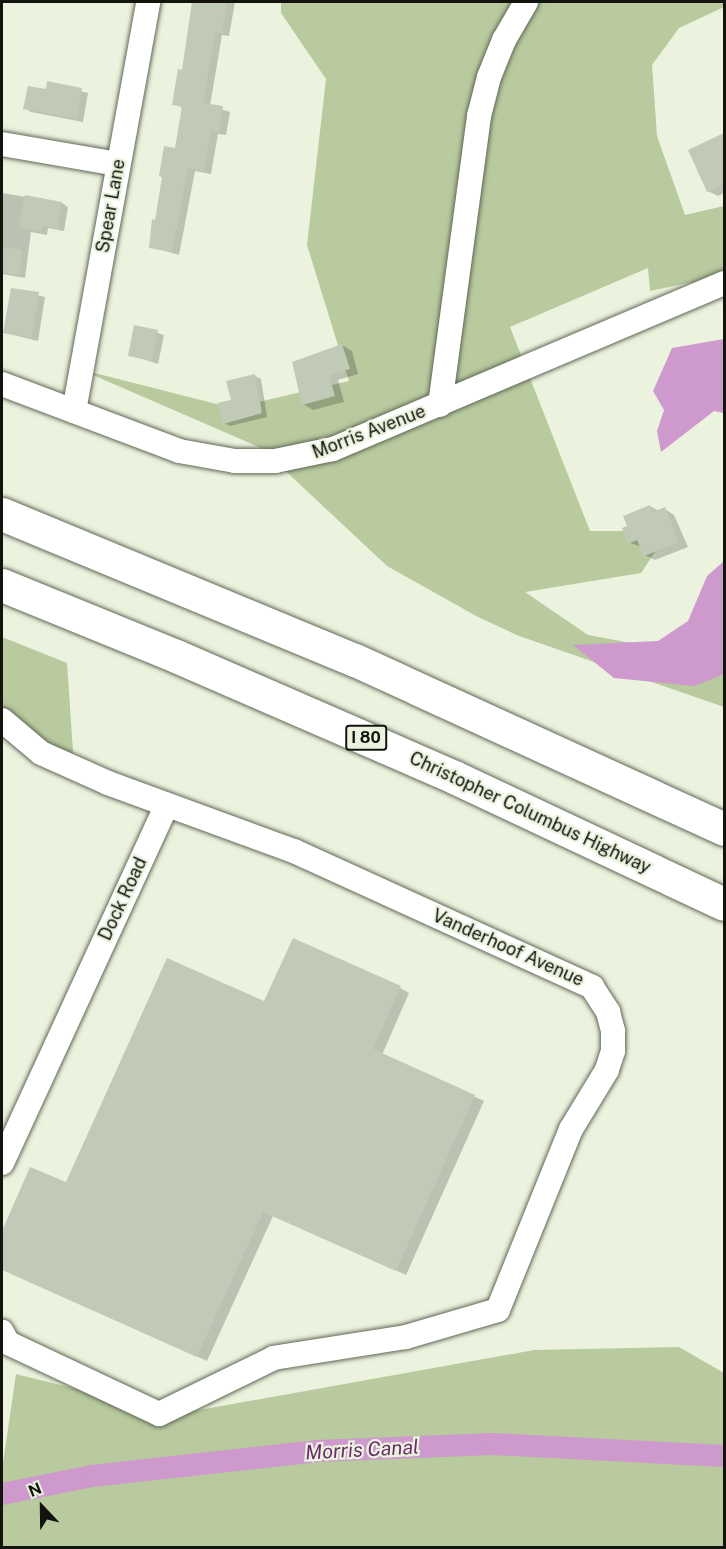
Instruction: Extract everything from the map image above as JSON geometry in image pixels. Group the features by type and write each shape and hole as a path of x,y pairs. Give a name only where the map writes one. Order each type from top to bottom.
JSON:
{"highway":[{"path":"2,514 355,660 724,830"},
{"name":"Christopher Columbus Highway","path":"2,585 176,656 454,777 724,904"}],"street":[{"name":"Spear Lane","path":"74,411 148,2"},
{"path":"440,405 479,116 489,77 504,40 526,2"},
{"path":"2,144 118,164"},
{"name":"Morris Avenue","path":"2,384 179,451 235,461 275,461 333,449 724,283"},
{"path":"2,720 41,753 108,783 166,805"},
{"name":"Dock Road","path":"2,1163 166,805"},
{"name":"Vanderhoof Avenue","path":"2,1332 8,1343 159,1414 274,1358 431,1331 498,1310 571,1130 607,1070 613,1051 613,1031 608,1012 592,987 294,851 166,805"}],"green space":[{"path":"281,2 724,2 724,7 679,28 652,65 657,136 685,215 724,206 724,284 712,278 650,291 648,268 510,327 590,531 669,531 641,573 525,592 588,635 674,651 724,630 724,707 519,636 478,617 387,566 261,448 79,369 232,408 349,381 307,245 326,79 281,13"},
{"path":"2,637 67,663 74,766 2,727"},
{"path":"679,1347 724,1373 724,1547 2,1548 2,1470 16,1374 177,1414 534,1350"}],"shaded area":[{"path":"724,339 724,413 714,411 661,452 657,431 664,410 653,391 672,348"},
{"path":"724,561 724,674 694,686 614,678 573,645 658,641 688,621 707,576"}],"building":[{"path":"192,2 227,3 222,33 215,32 203,103 223,106 219,132 211,131 204,171 188,168 172,252 149,248 152,219 155,220 162,177 159,176 164,146 175,148 182,106 172,105 178,69 182,70"},
{"path":"47,81 82,88 77,119 23,109 28,86 46,89"},
{"path":"724,133 724,184 707,192 688,150"},
{"path":"25,195 62,202 58,229 42,226 41,232 19,228"},
{"path":"2,247 22,250 19,275 2,273"},
{"path":"11,288 39,292 32,338 3,333"},
{"path":"134,325 158,330 152,361 128,356"},
{"path":"342,344 350,369 329,375 335,396 302,405 292,362"},
{"path":"255,374 262,413 223,424 217,403 231,400 226,381"},
{"path":"650,505 653,512 665,507 679,542 644,556 637,540 628,544 622,528 627,526 623,516"},
{"path":"293,938 401,986 373,1049 475,1095 396,1271 263,1212 197,1357 2,1270 2,1231 30,1167 66,1182 167,958 264,1001"}],"waterway":[{"name":"Morris Canal","path":"2,1494 92,1476 317,1451 493,1444 724,1456"}]}
